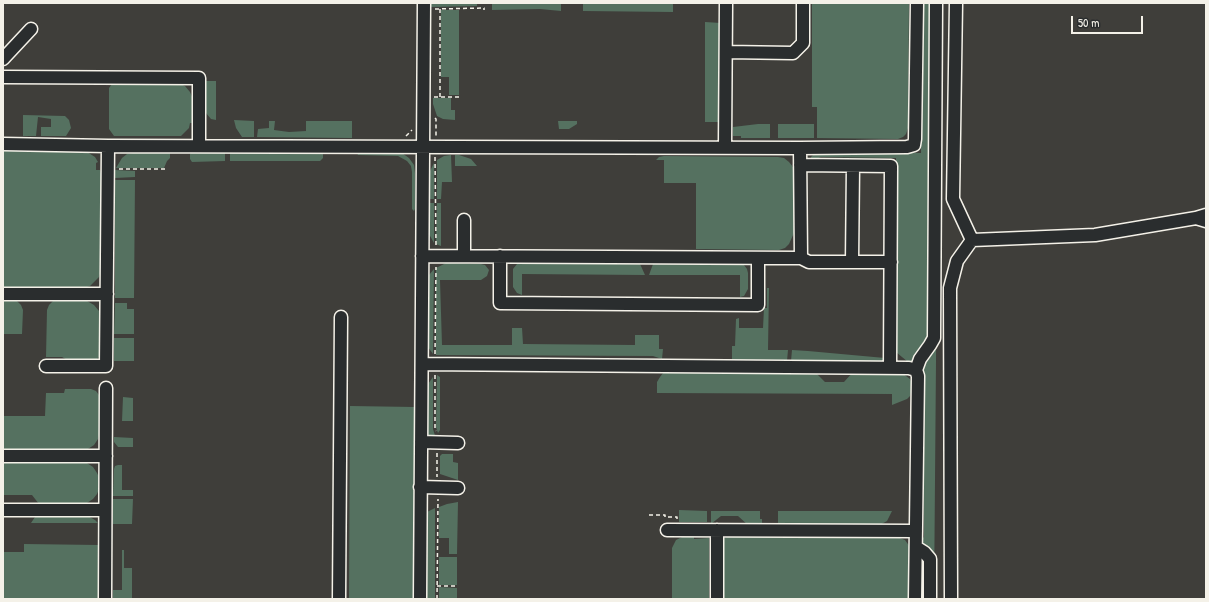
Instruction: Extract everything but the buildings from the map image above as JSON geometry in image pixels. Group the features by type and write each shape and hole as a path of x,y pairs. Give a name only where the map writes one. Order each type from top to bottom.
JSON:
{"lane":[{"path":"725,147 726,3"},
{"path":"726,52 793,53 803,43 803,3"},
{"path":"3,144 108,146 907,147 914,144 916,139 917,3"},
{"path":"915,599 918,376 916,370 920,359 934,338 936,3"},
{"path":"956,3 954,199 972,240"},
{"path":"420,599 424,6"},
{"path":"3,59 31,29"},
{"path":"3,77 199,78 199,146"},
{"path":"46,366 106,366 108,146"},
{"path":"800,148 801,258"},
{"path":"800,165 891,166 890,368"},
{"path":"852,262 853,166"},
{"path":"972,240 1095,235 1203,218"},
{"path":"464,220 464,256"},
{"path":"951,599 950,288 957,261 972,240"},
{"path":"422,256 801,258 808,262 891,262"},
{"path":"500,256 500,303 758,305 758,258"},
{"path":"3,294 107,294"},
{"path":"339,599 341,317"},
{"path":"422,364 909,368 916,370"},
{"path":"105,599 106,388"},
{"path":"421,442 458,443"},
{"path":"3,456 106,456"},
{"path":"420,487 458,488"},
{"path":"3,510 105,510"},
{"path":"672,526 717,530 916,532"},
{"path":"717,530 717,599"},
{"path":"916,547 924,552 930,559 930,599"}],"path":[{"path":"424,6 440,9 484,8 484,10"},
{"path":"440,9 440,97"},
{"path":"432,102 432,97 459,97"},
{"path":"433,114 436,120 435,428 437,436 438,487 437,599"},
{"path":"402,138 413,129"},
{"path":"649,515 677,517 672,526"},
{"path":"437,586 458,586"}],"green space":[{"path":"431,3 477,3 477,6 431,7"},
{"path":"492,3 561,3 561,11 540,9 492,10"},
{"path":"583,3 673,3 673,12 583,11"},
{"path":"812,3 909,3 908,128 903,137 898,139 817,138 817,107 812,107"},
{"path":"922,3 939,3 934,599 920,599 920,541 924,537 923,362 908,362 896,352 896,158 821,157 811,161 811,157 815,153 821,151 921,153"},
{"path":"441,10 459,10 459,95 449,95 449,77 441,77"},
{"path":"705,22 721,23 719,122 705,122"},
{"path":"205,81 216,81 216,120 211,119 206,113"},
{"path":"116,82 178,83 185,86 193,99 193,123 190,123 189,128 181,136 114,136 109,129 109,88"},
{"path":"433,98 451,98 451,110 455,110 455,120 443,119 437,116 433,104"},
{"path":"23,115 65,116 69,120 71,128 66,136 41,136 41,127 51,127 51,119 38,117 36,136 23,136"},
{"path":"234,120 254,121 254,137 242,137 236,128"},
{"path":"269,121 275,121 274,130 289,132 306,131 306,121 352,121 352,138 257,137 258,129 269,128"},
{"path":"558,121 577,121 577,124 569,129 559,129"},
{"path":"770,124 770,138 741,138 741,136 733,136 733,127"},
{"path":"778,124 814,124 814,138 778,138"},
{"path":"3,149 84,150 95,157 98,162 96,163 96,170 100,170 101,173 101,271 99,277 90,286 84,288 3,288"},
{"path":"134,150 170,151 170,158 164,168 116,168 122,158 127,154 133,153"},
{"path":"192,151 225,151 225,161 192,162 190,159 190,154"},
{"path":"230,151 319,152 323,154 323,158 320,161 230,161"},
{"path":"357,153 402,153 409,158 414,165 415,173 414,211 412,209 412,172 411,166 407,161 398,156 358,155"},
{"path":"451,155 452,182 442,182 441,199 437,199 437,160 444,156"},
{"path":"455,155 471,159 477,166 455,166"},
{"path":"659,157 784,158 793,167 794,173 794,233 789,244 785,248 779,250 696,249 696,183 664,183 664,160 656,160"},
{"path":"434,163 434,199 430,199 430,171"},
{"path":"115,170 135,171 135,177 115,178"},
{"path":"115,180 135,180 134,298 115,298"},
{"path":"430,203 434,203 434,243 429,234"},
{"path":"437,203 441,203 441,246 436,244"},
{"path":"446,263 481,264 485,265 489,270 487,276 481,280 440,280 442,345 512,345 512,328 522,328 523,344 635,345 635,335 659,335 659,349 663,349 662,359 653,356 436,355 436,268"},
{"path":"517,264 640,264 645,275 522,274 522,295 517,293 513,287 513,269"},
{"path":"653,264 744,265 748,273 748,289 744,296 740,297 740,275 649,275"},
{"path":"434,269 433,354 428,347 429,275"},
{"path":"767,288 769,288 768,350 788,350 787,361 732,361 732,346 735,346 736,319 739,318 739,328 763,328 764,308 767,308"},
{"path":"3,298 12,298 21,305 23,310 22,334 3,334"},
{"path":"59,298 82,298 94,305 99,311 101,317 100,352 99,357 96,360 71,362 62,357 46,357 47,310 53,301"},
{"path":"115,303 127,303 127,309 134,309 134,334 114,334"},
{"path":"114,338 134,338 134,361 114,361"},
{"path":"792,350 885,358 882,362 791,361"},
{"path":"669,371 814,371 825,382 844,382 853,372 902,373 910,379 912,384 910,396 907,399 892,405 892,394 657,393 657,382 663,373"},
{"path":"437,375 440,377 440,430 438,433 436,427"},
{"path":"433,377 433,429 436,439 428,435 428,384"},
{"path":"65,389 91,389 96,391 99,395 100,432 94,445 81,451 3,451 3,416 45,416 46,393 64,393"},
{"path":"123,397 133,398 133,421 122,421"},
{"path":"350,406 415,407 413,599 349,599"},
{"path":"114,437 133,438 133,447 118,447 114,442"},
{"path":"442,454 453,454 453,462 458,463 458,480 440,474 440,456"},
{"path":"3,461 80,461 93,467 100,479 100,487 93,499 87,503 80,504 39,504 32,495 3,495"},
{"path":"122,465 122,490 133,490 133,496 113,496 114,469 115,466"},
{"path":"113,499 133,499 132,524 113,524"},
{"path":"458,502 457,554 449,554 449,538 439,538 439,507"},
{"path":"435,508 435,599 427,599 427,512"},
{"path":"679,510 707,511 707,522 679,522"},
{"path":"711,511 760,511 762,525 748,525 738,516 721,516 711,524"},
{"path":"778,511 892,511 887,521 878,526 778,525"},
{"path":"39,514 86,515 98,523 31,523"},
{"path":"694,535 694,539 709,538 709,599 672,599 672,548 676,540 682,537"},
{"path":"730,536 900,538 905,540 910,547 910,599 721,599 722,539"},
{"path":"24,544 99,545 98,599 3,599 3,552 24,552"},
{"path":"122,550 124,550 124,568 132,568 132,599 113,599 113,590 122,590"},
{"path":"439,557 457,557 457,585 439,585"},
{"path":"439,587 457,588 457,599 439,599"}]}
